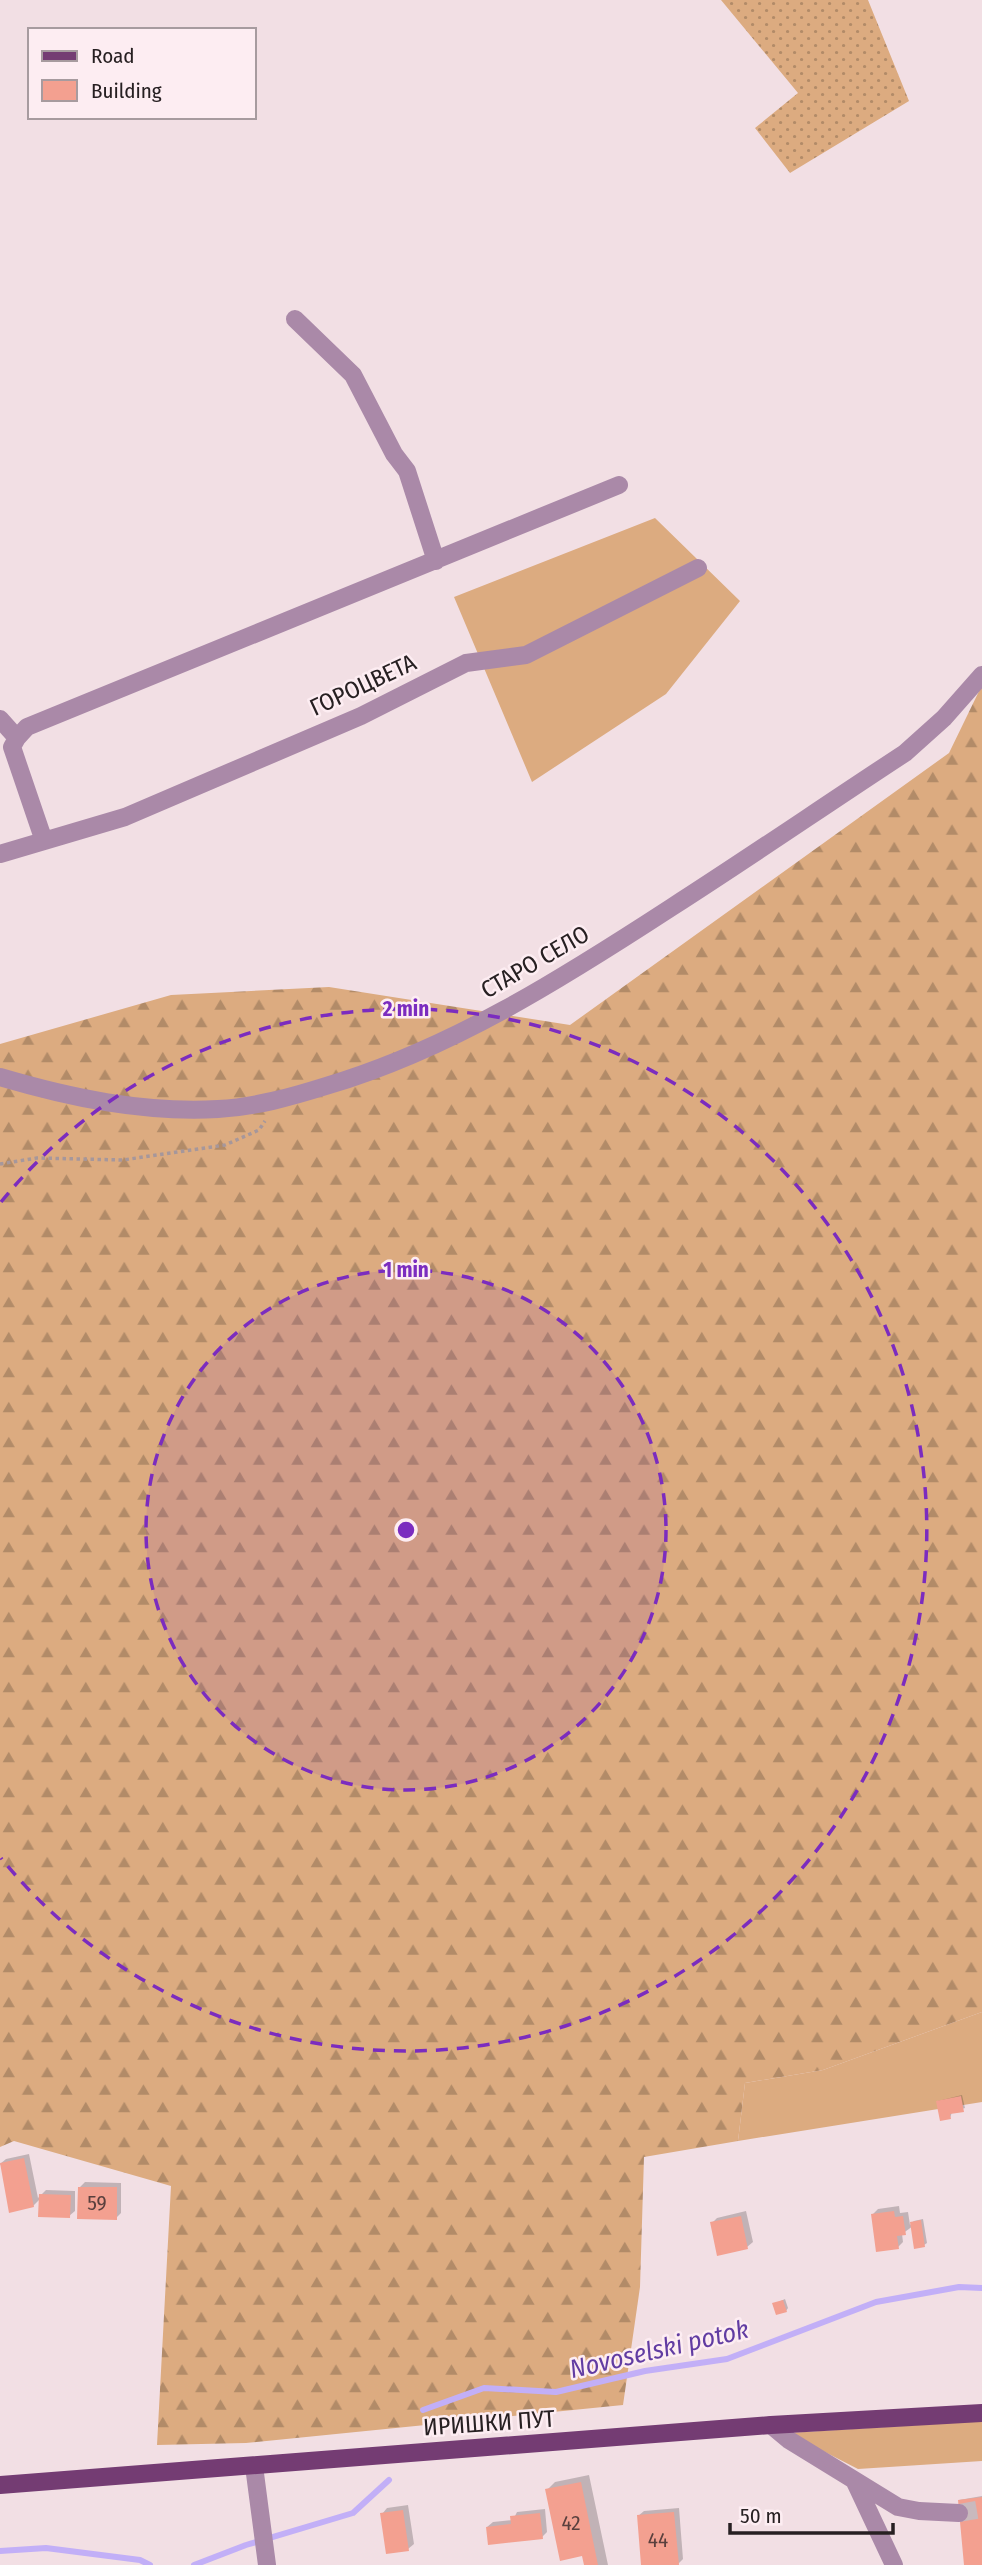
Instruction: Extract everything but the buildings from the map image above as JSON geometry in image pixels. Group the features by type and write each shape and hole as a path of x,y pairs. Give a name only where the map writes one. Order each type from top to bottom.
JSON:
{"main road":[{"name":"ИРИШКИ ПУТ","path":"0,2485 771,2426 982,2413"}],"street":[{"path":"295,320 353,375 394,454 407,471 436,561"},
{"path":"44,841 12,747 27,727 619,485"},
{"name":"ГОРОЦВЕТА","path":"0,854 125,817 361,716 466,663 526,655 698,568"},
{"name":"СТАРО СЕЛО","path":"0,1077 59,1094 145,1109 219,1109 281,1100 359,1076 455,1036 575,970 905,753 944,718 982,675"},
{"path":"0,719 17,738"},
{"path":"771,2426 789,2440 898,2507 959,2513"},
{"path":"254,2466 267,2561"},
{"path":"854,2480 894,2565"}],"path":[{"path":"0,1164 37,1158 123,1160 225,1145 259,1130 281,1100"}],"green space":[{"path":"721,0 868,0 909,101 790,173 755,128 798,93"},
{"path":"655,518 740,601 666,694 532,782 454,597"},
{"path":"982,685 982,2012 823,2070 745,2083 738,2141 644,2157 640,2287 623,2405 246,2443 157,2445 171,2186 14,2141 0,2147 0,1044 171,995 329,987 570,1025 949,753"},
{"path":"982,2012 982,2102 738,2141 745,2083 823,2070"},
{"path":"982,2421 982,2461 858,2469 788,2433"}],"waterway":[{"name":"Novoselski potok","path":"423,2410 484,2388 556,2392 645,2371 727,2359 876,2302 959,2287 982,2288"},
{"name":"Novoselski potok","path":"194,2565 246,2545 353,2513 389,2480"},
{"name":"Novoselski potok","path":"0,2551 46,2548 140,2560 150,2565"}],"tunnel":[{"path":"959,2513 982,2509"}]}
